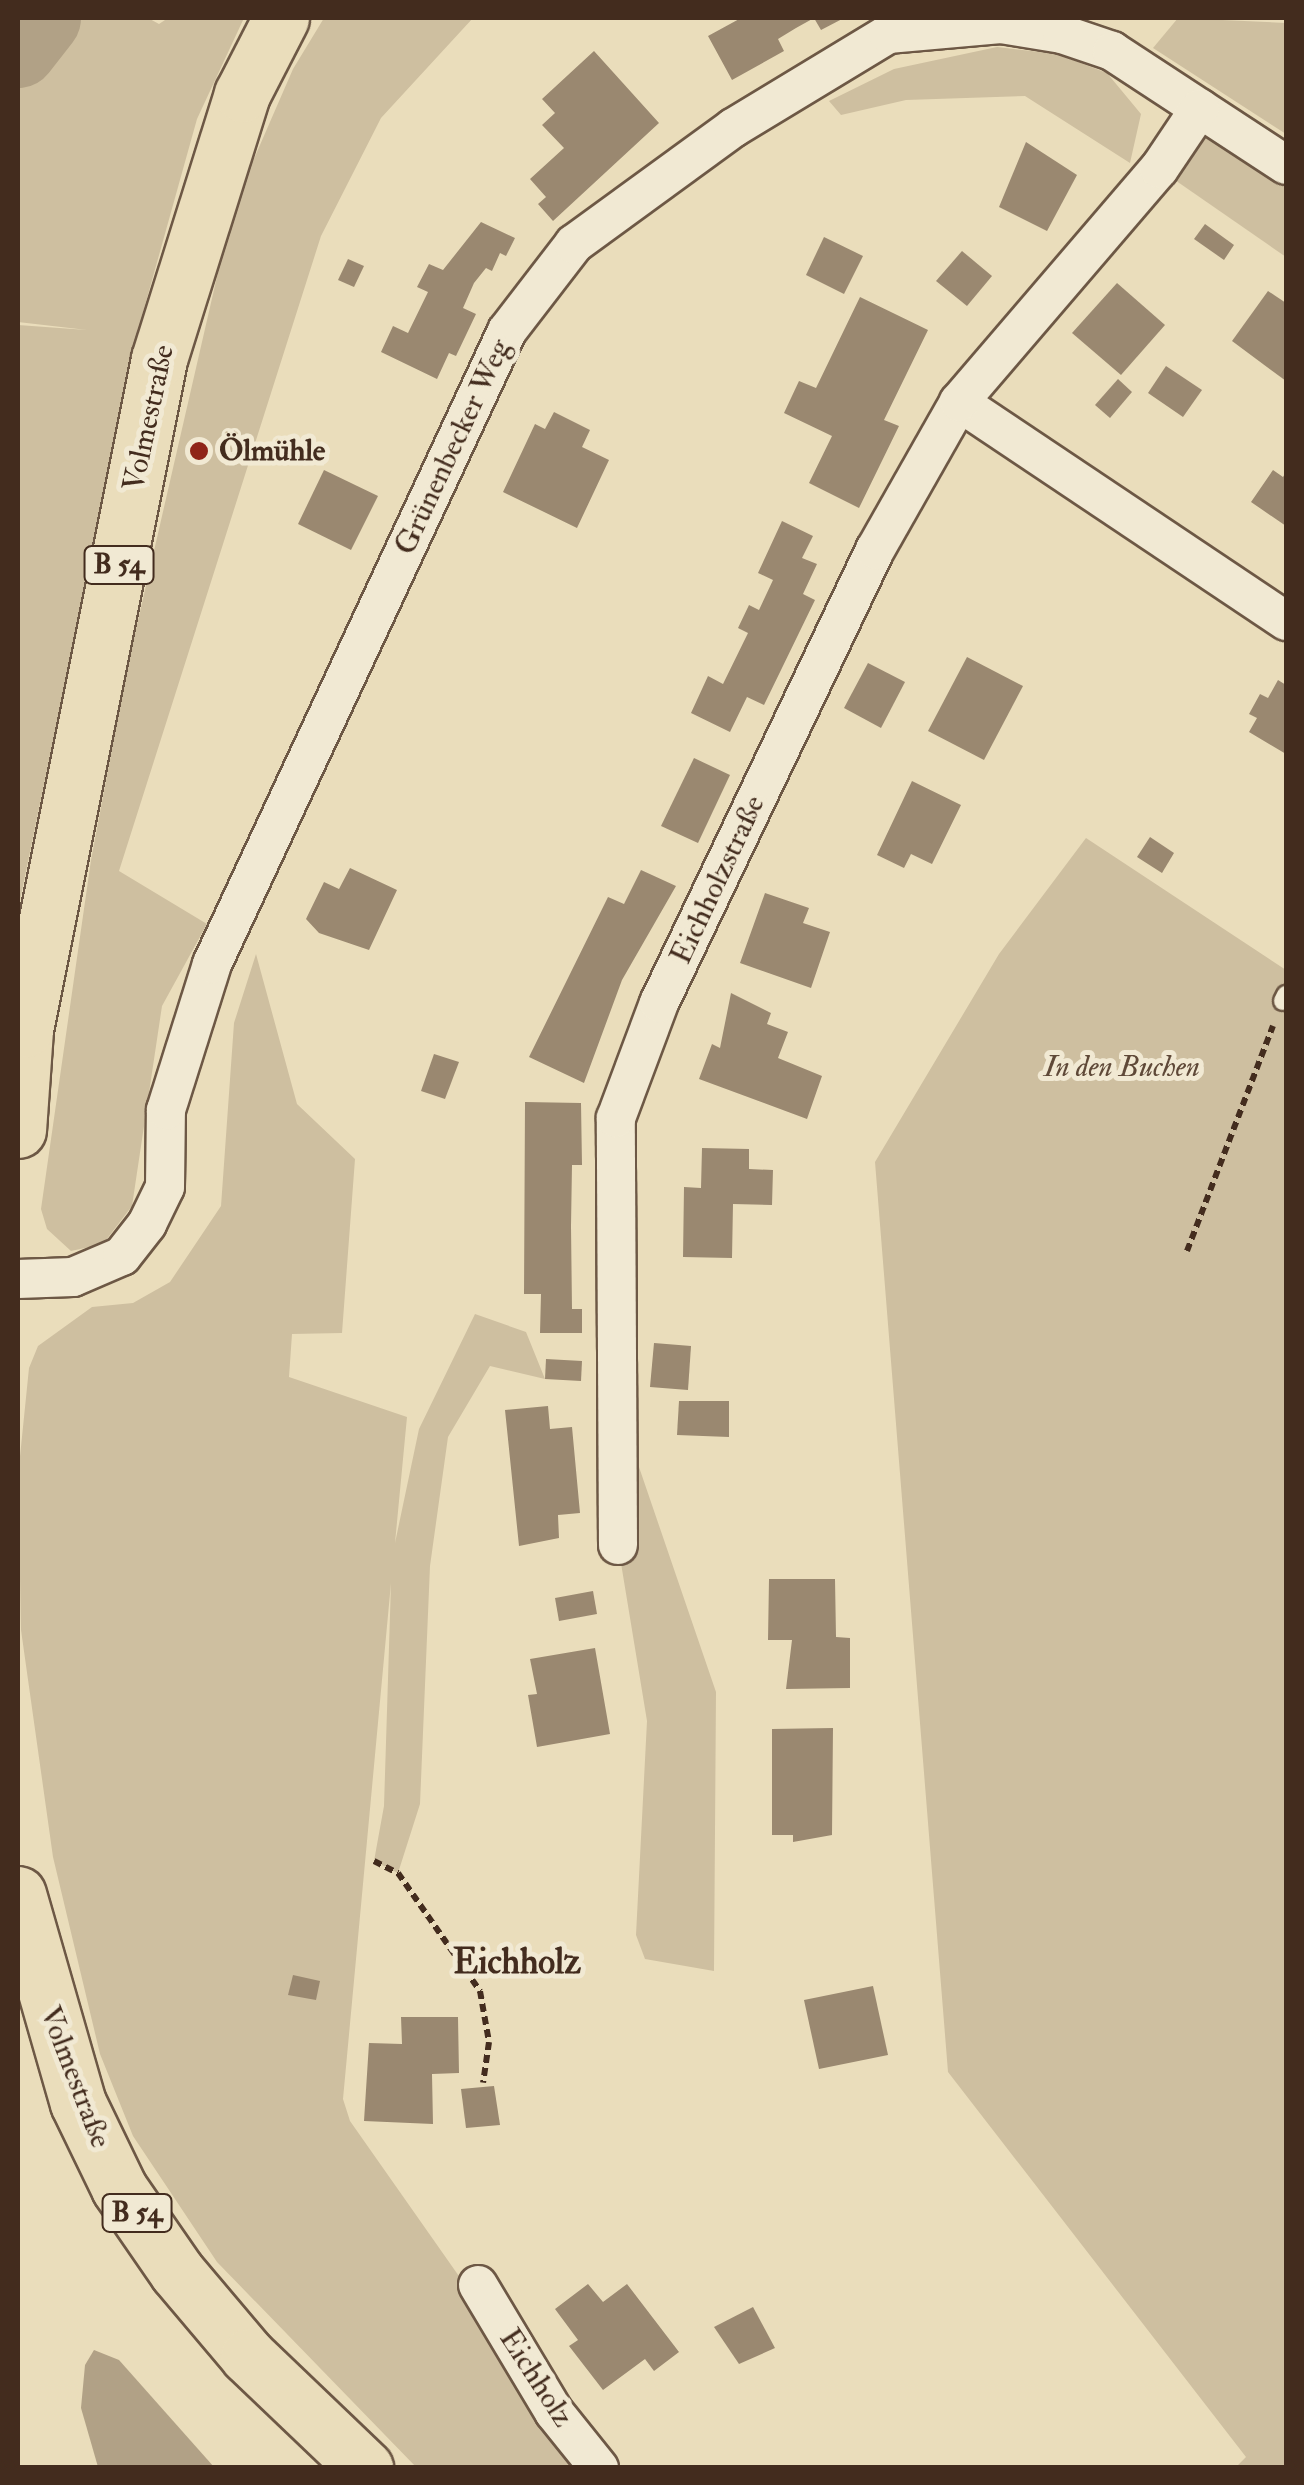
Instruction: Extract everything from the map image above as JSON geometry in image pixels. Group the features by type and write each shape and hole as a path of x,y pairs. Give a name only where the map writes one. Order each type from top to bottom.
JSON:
{"main road":[{"name":"Volmestraße","path":"18,1130 25,1029 159,359 230,129 281,18"},
{"name":"Volmestraße","path":"18,1894 78,2104 120,2188 177,2272 248,2356 365,2468"}],"street":[{"name":"Grünenbecker Weg","path":"18,1279 73,1278 122,1256 147,1224 165,1187 166,1110 212,964 507,331 574,244 733,128 888,34 1001,24 1062,34 1112,51 1286,165"},
{"name":"Eichholzstraße","path":"618,1545 614,1394 616,1118 659,1004 866,567 958,402 1159,168 1200,108"},
{"path":"958,402 1286,620"},
{"name":"Eichholz","path":"478,2285 554,2412 599,2468"}],"path":[{"path":"1187,1251 1285,998"},
{"path":"374,1861 398,1872 480,1991 490,2042 483,2083"}],"green space":[{"path":"18,18 148,18 159,24 168,18 244,18 197,119 137,334 18,910 18,325 87,330 18,322 18,52 23,46"},
{"path":"324,18 473,18 381,118 321,236 119,871 207,924 162,1006 132,1206 103,1244 71,1251 47,1229 41,1209 91,860 128,664 233,207 293,69"},
{"path":"1178,18 1286,23 1286,134 1153,48"},
{"path":"997,47 1057,54 1107,73 1141,114 1130,163 1025,96 906,100 841,115 829,101 894,69"},
{"path":"1193,119 1286,175 1286,257 1159,169"},
{"name":"In den Buchen","path":"1086,838 1286,970 1286,2467 1236,2467 1246,2457 948,2072 875,1162 999,954"},
{"path":"256,954 297,1104 355,1159 342,1333 292,1334 289,1377 407,1417 395,1543 419,1429 475,1314 526,1332 545,1379 490,1366 448,1437 430,1566 420,1804 398,1873 374,1861 384,1806 391,1583 343,2099 350,2121 593,2467 416,2467 217,2262 133,2136 100,2054 53,1857 21,1630 18,1476 29,1368 38,1346 92,1307 133,1303 170,1282 221,1206 234,1023"},
{"path":"614,1394 716,1692 714,1971 645,1959 636,1935 647,1721 618,1545"}],"shaded area":[{"path":"94,2350 119,2360 214,2467 98,2467 81,2408 85,2365"}],"building":[{"path":"741,18 814,18 778,39 784,51 732,80 708,36"},
{"path":"814,18 844,18 821,30"},
{"path":"594,51 659,123 553,221 538,204 546,197 530,179 564,148 542,125 555,113 542,99"},
{"path":"1026,142 1077,175 1047,231 999,207"},
{"path":"481,222 515,238 506,256 500,253 492,271 486,268 474,283 463,308 476,314 456,356 449,353 437,379 381,352 393,326 408,333 428,292 417,287 429,264 443,270"},
{"path":"1205,224 1234,245 1224,260 1194,239"},
{"path":"824,237 863,256 844,294 806,275"},
{"path":"962,251 992,276 967,306 936,281"},
{"path":"348,259 364,266 354,287 338,280"},
{"path":"1117,283 1165,325 1121,375 1072,333"},
{"path":"1268,291 1286,303 1286,381 1232,341"},
{"path":"860,297 928,330 884,420 899,426 859,508 809,483 832,436 784,413 799,381 816,388"},
{"path":"1166,366 1202,390 1183,417 1148,393"},
{"path":"1118,379 1132,392 1110,418 1095,405"},
{"path":"554,412 590,430 582,447 609,460 577,528 503,492 535,424 545,429"},
{"path":"324,470 378,496 351,550 298,524"},
{"path":"1273,470 1283,477 1286,472 1286,526 1251,502"},
{"path":"782,521 813,536 802,558 817,564 803,594 815,600 764,705 747,697 730,732 691,713 708,676 723,684 748,633 738,628 749,605 759,610 773,580 758,573"},
{"path":"967,657 1023,686 984,760 928,731"},
{"path":"868,663 905,682 881,728 844,708"},
{"path":"1278,680 1286,685 1286,754 1249,732 1257,718 1249,714 1260,694 1268,698"},
{"path":"694,758 730,775 698,843 661,826"},
{"path":"912,781 961,805 932,864 911,854 904,868 877,855"},
{"path":"1150,837 1174,853 1162,873 1137,857"},
{"path":"350,868 397,890 369,950 319,933 306,919 324,882 339,889"},
{"path":"641,870 676,886 622,980 584,1083 529,1057 608,897 624,904"},
{"path":"765,893 809,908 803,923 830,932 811,988 740,963"},
{"path":"731,993 771,1013 767,1024 788,1032 778,1058 822,1076 807,1119 699,1079 712,1044 720,1048"},
{"path":"434,1054 459,1062 445,1099 421,1091"},
{"path":"525,1102 581,1103 582,1165 572,1165 571,1226 572,1309 582,1309 582,1333 540,1333 541,1294 524,1294"},
{"path":"702,1148 749,1149 749,1169 773,1170 772,1205 733,1204 732,1258 683,1257 684,1187 701,1188"},
{"path":"654,1343 691,1346 688,1390 650,1387"},
{"path":"546,1359 582,1361 581,1381 545,1379"},
{"path":"679,1401 729,1401 729,1437 677,1435"},
{"path":"548,1406 550,1429 572,1427 580,1513 558,1515 559,1538 519,1546 505,1410"},
{"path":"769,1579 835,1579 836,1637 850,1638 850,1688 786,1689 792,1640 768,1640"},
{"path":"593,1591 597,1614 559,1621 555,1598"},
{"path":"595,1648 610,1734 537,1747 528,1695 537,1694 530,1659"},
{"path":"833,1728 832,1835 793,1842 793,1835 772,1835 772,1729"},
{"path":"293,1975 320,1981 316,2000 288,1995"},
{"path":"873,1986 888,2055 819,2069 804,2000"},
{"path":"401,2017 458,2017 459,2073 432,2074 433,2124 364,2121 369,2043 402,2044"},
{"path":"494,2086 500,2125 466,2128 461,2089"},
{"path":"588,2284 603,2302 627,2284 679,2352 654,2371 645,2359 603,2390 569,2346 578,2340 555,2309"},
{"path":"753,2307 775,2348 739,2364 714,2327"}],"waterway":[{"path":"18,49 42,18"}],"place":[{"name":"Ölmühle","path":"199,451"}],"district":[{"name":"Eichholz","path":"517,1962"}]}
